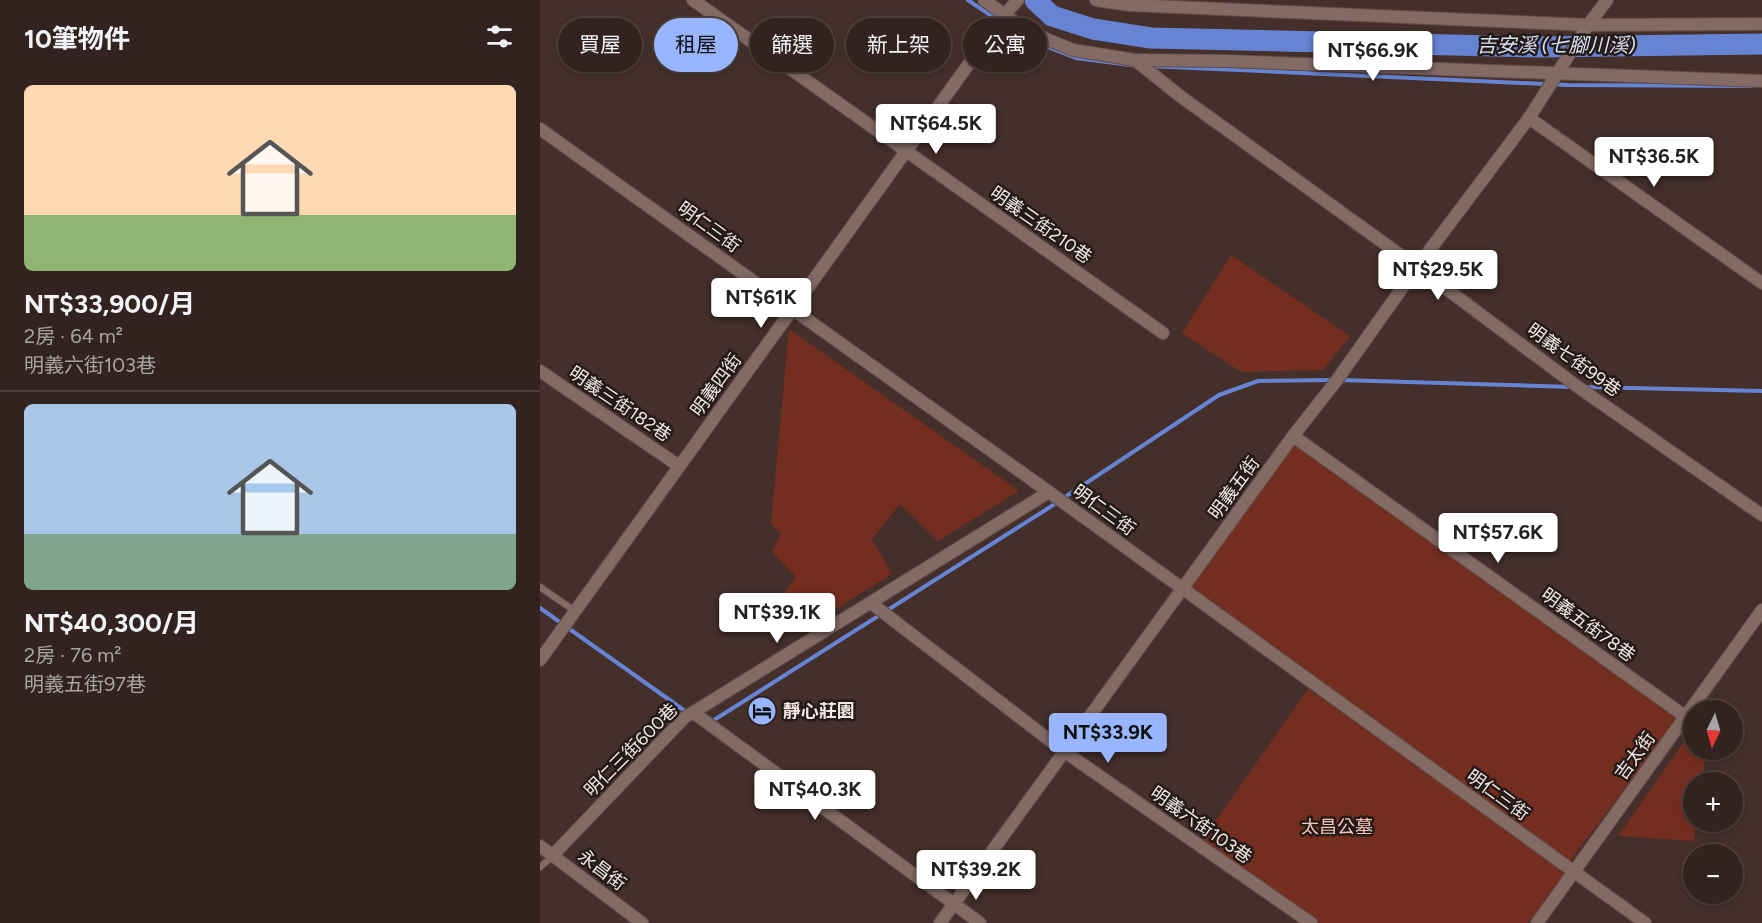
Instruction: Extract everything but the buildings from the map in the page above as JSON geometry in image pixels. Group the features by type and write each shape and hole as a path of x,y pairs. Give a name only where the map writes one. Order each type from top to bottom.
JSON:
{"street":[{"name":"明義三街210巷","path":"693,0 1163,333"},
{"path":"984,0 1011,7 1027,31 1073,50 1135,60 1227,61 1762,81"},
{"path":"1096,0 1129,5 1588,25 1762,24"},
{"name":"明義五街","path":"940,923 1293,436 1337,380 1417,267 1529,118 1588,25 1607,0"},
{"name":"明義四街","path":"540,660 1011,7"},
{"name":"明義七街99巷","path":"1135,60 1180,96 1417,267 1578,387 1762,515"},
{"path":"1529,118 1762,283"},
{"name":"明仁三街","path":"540,129 1056,497 1645,923"},
{"name":"明義三街182巷","path":"540,371 679,466"},
{"name":"明義五街78巷","path":"1293,436 1683,715"},
{"name":"明仁三街600巷","path":"553,855 684,718 871,603 1056,497"},
{"name":"明義六街103巷","path":"871,603 1065,752 1311,923"},
{"name":"吉太街","path":"1698,700 1762,610"},
{"path":"694,713 980,923"},
{"name":"吉太街","path":"1537,923 1683,721"},
{"name":"永昌街","path":"540,846 642,923"}],"lane":[{"path":"540,587 575,611"},
{"path":"540,867 553,855"}],"green space":[{"path":"1231,255 1350,336 1323,370 1241,372 1182,333"},
{"path":"789,329 1019,491 938,541 900,504 872,539 892,574 802,630 784,618 775,624 766,618 796,577 772,552 781,533 771,524"},
{"path":"1293,441 1477,576 1679,717 1570,861 1188,590"},
{"name":"太昌公墓","path":"1308,689 1568,870 1528,923 1307,923 1198,846"},
{"path":"1683,743 1683,760 1705,760 1703,772 1683,772 1683,832 1695,832 1694,841 1618,836"}],"waterway":[{"path":"968,0 1024,38 1076,58 1138,66"},
{"name":"吉安溪 (七腳川溪)","path":"1035,0 1052,16 1093,29 1151,38 1539,47 1762,44"},
{"path":"1148,66 1567,85 1752,86"},
{"path":"714,720 1047,509 1219,395 1258,381 1332,380"},
{"path":"1340,380 1572,387"},
{"path":"1586,387 1762,391"},
{"path":"540,608 685,711"}],"place":[{"name":"靜心莊園","path":"762,711"}]}
